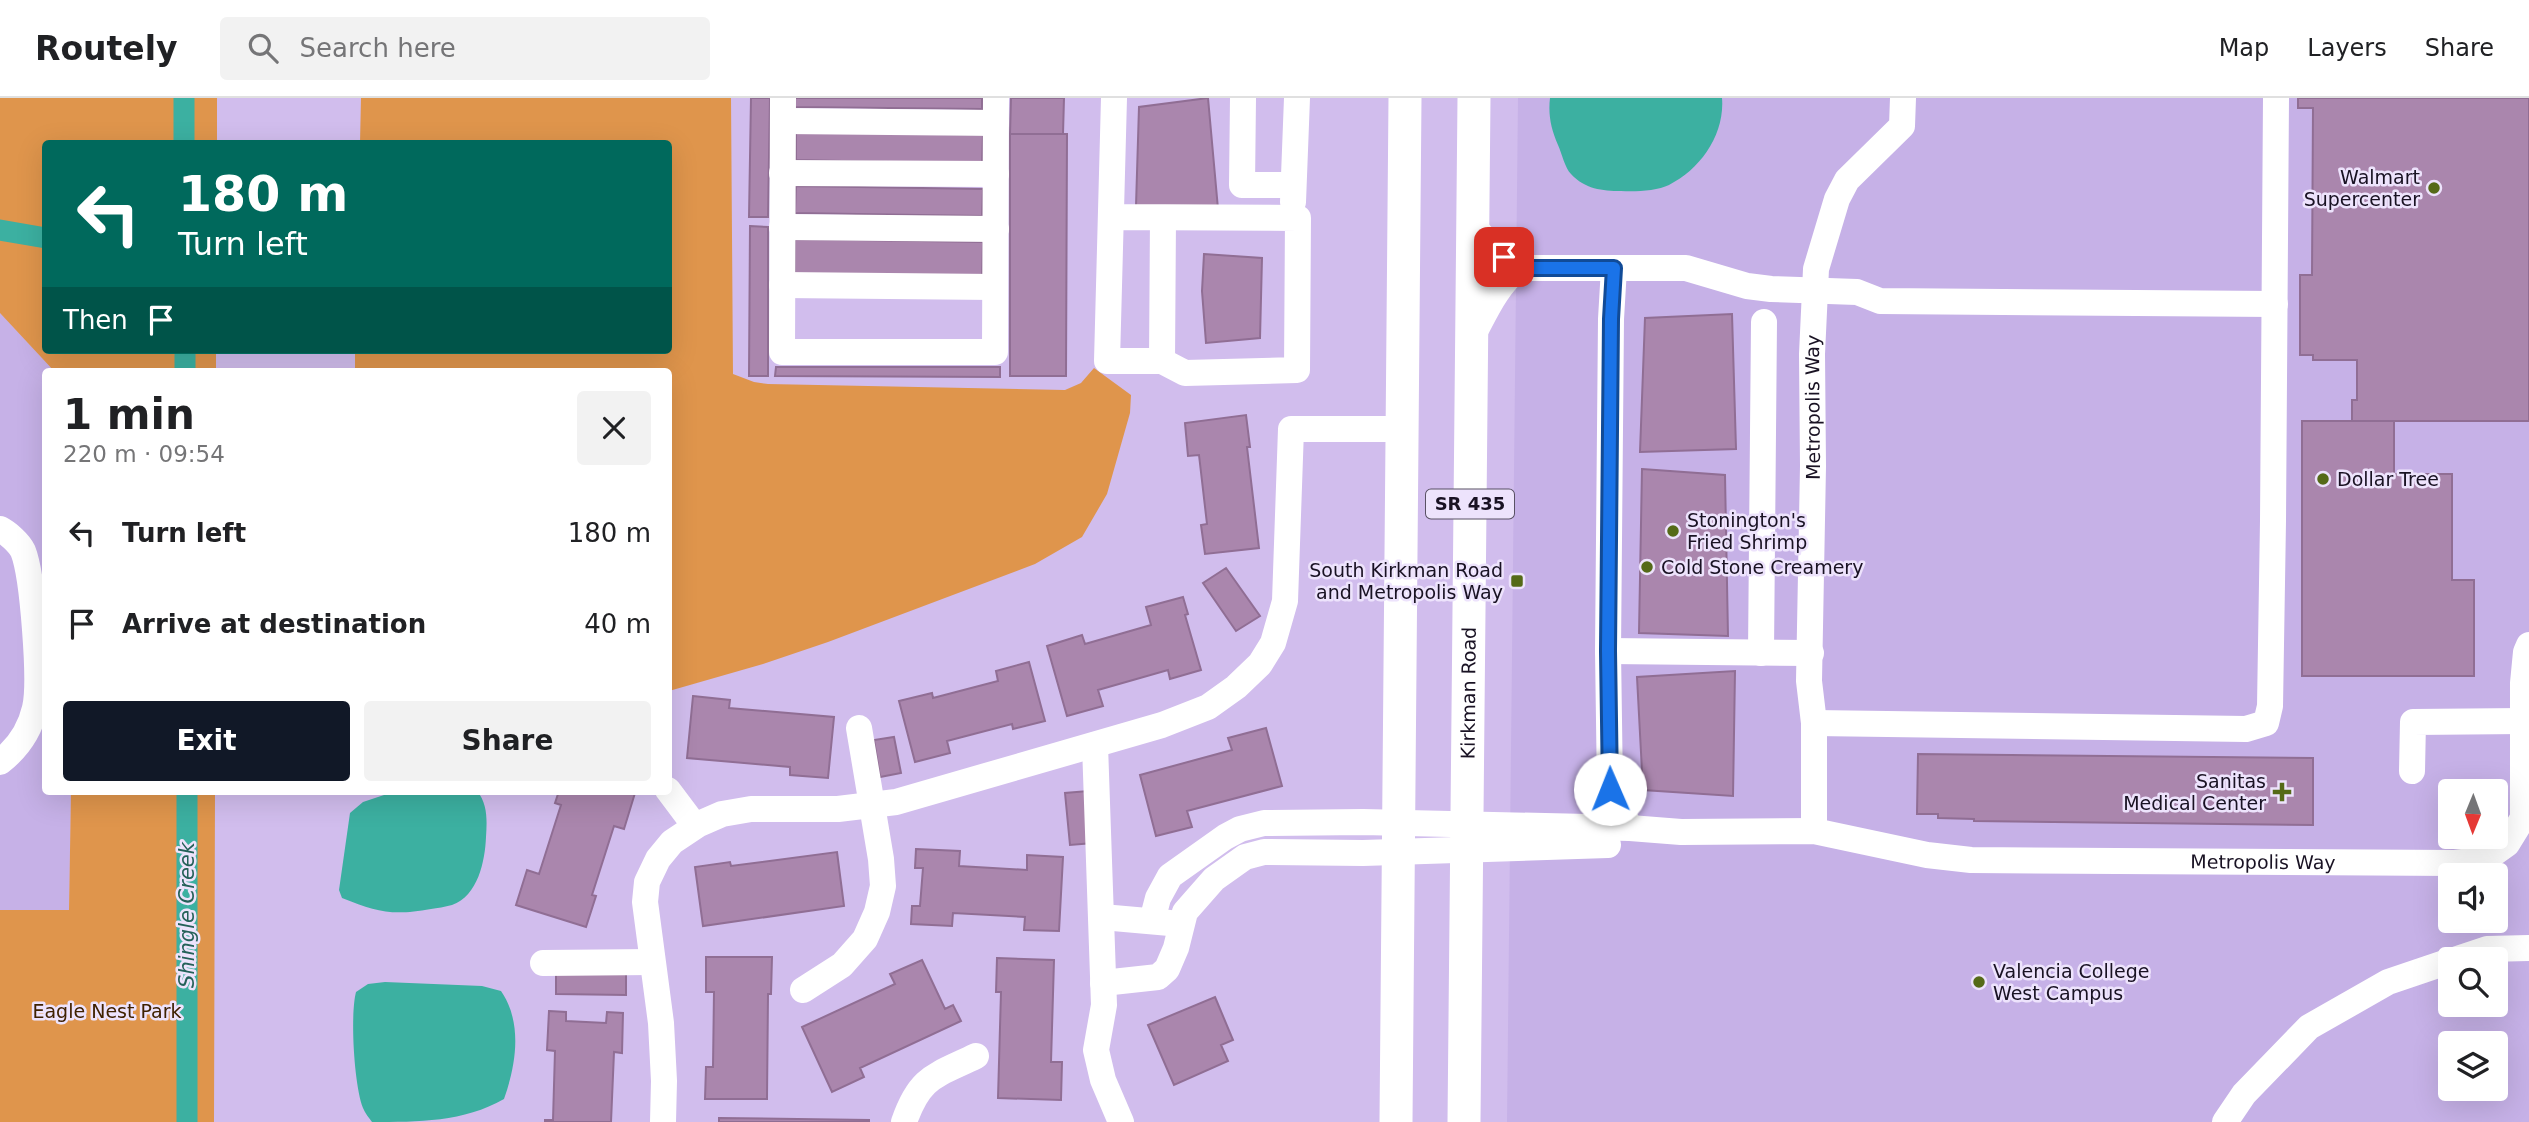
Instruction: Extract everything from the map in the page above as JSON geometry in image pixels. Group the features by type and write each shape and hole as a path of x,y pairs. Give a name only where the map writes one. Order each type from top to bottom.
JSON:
{"main road":[{"name":"SR 435","path":"1396,1122 1405,98"},
{"name":"Kirkman Road","path":"1464,1122 1474,98"}],"street":[{"path":"1111,217 1298,218 1297,370 1185,373 1162,361 1107,361 1114,98"},
{"path":"1243,98 1242,185 1293,185"},
{"path":"1292,218 1297,98"},
{"name":"Metropolis Way","path":"1814,831 1814,723 1809,681 1812,354 1819,255 1837,199 1847,180 1902,126 1903,98"},
{"path":"1814,723 2246,729 2266,723 2270,706 2273,521 2276,98"},
{"path":"783,110 996,110 995,352 782,352 783,110"},
{"path":"782,173 996,174"},
{"path":"1162,361 1163,218"},
{"path":"1473,226 1490,245 1519,268 1686,268 1747,286 1857,292 1880,301 2275,303"},
{"path":"782,228 996,229"},
{"path":"1472,336 1492,299 1509,276 1519,268"},
{"path":"1614,268 1611,319 1608,651 1610,789 1630,828"},
{"path":"782,285 995,287"},
{"path":"1761,653 1764,322"},
{"path":"663,1122 661,1023 645,902 647,882 658,859 672,842 695,826 722,814 751,808 838,809 896,802 1162,725 1208,707 1236,687 1260,664 1273,643 1285,600 1291,429 1403,429"},
{"path":"0,762 11,753 26,733 36,706 37,672 30,577 22,549 1,527"},
{"name":"Metropolis Way","path":"1681,832 1814,831 1927,855 1971,860 2455,863 2486,859 2507,844 2523,818 2523,684 2525,652 2529,645"},
{"path":"1608,651 1811,653"},
{"path":"2412,771 2413,722 2523,721"},
{"path":"803,990 842,965 865,939 877,912 883,886 859,728"},
{"path":"1095,745 1104,1005 1096,1050 1103,1080 1122,1122"},
{"path":"1574,827 1601,802 1610,789"},
{"path":"672,795 695,826"},
{"path":"1152,922 1158,898 1170,876 1233,833 1264,823 1399,837 1466,837 1632,845 1681,832"},
{"path":"1264,823 1264,852"},
{"path":"1466,837 1574,827 1681,832"},
{"path":"1103,983 1158,977 1167,969 1177,948 1185,912 1214,879 1245,857 1264,852 1399,837"},
{"path":"1102,917 1182,925"},
{"path":"2508,948 2529,948"},
{"path":"543,962 652,961"},
{"path":"2225,1122 2244,1094 2309,1027 2388,982 2438,965"},
{"path":"904,1122 911,1102 927,1079 976,1056"}],"shaded area":[{"path":"1518,98 2529,98 2529,1122 1507,1122"},
{"path":"1550,98 1722,98 1722,111 1709,149 1681,178 1652,190 1607,190 1588,186 1569,171 1552,128"},
{"path":"0,313 51,368 42,368 42,795 71,795 69,911 0,910"},
{"path":"384,795 480,795 486,819 484,856 478,877 468,894 452,905 395,912 365,907 342,898 339,890 350,813 363,802"},
{"path":"385,982 482,986 501,991 508,1003 515,1030 512,1072 504,1099 473,1112 440,1119 372,1122 363,1108 357,1083 353,1033 354,1003 356,992 368,984"}],"green space":[{"path":"0,98 217,98 217,140 42,140 42,354 216,354 216,368 51,368 0,313"},
{"path":"361,98 731,98 733,374 768,384 1065,390 1081,383 1094,368 1131,395 1130,413 1107,494 1082,537 1035,564 828,642 672,690 672,368 355,368 355,354 672,354 672,140 360,140"},
{"name":"Eagle Nest Park","path":"71,795 215,795 214,1122 0,1122 0,910 69,910"}],"building":[{"path":"751,98 770,98 768,217 749,217"},
{"path":"795,98 982,98 982,109 795,107"},
{"path":"1011,98 1064,98 1063,134 1010,134"},
{"path":"1208,98 1218,209 1136,206 1139,107"},
{"path":"2298,98 2529,98 2529,421 2352,421 2352,400 2357,400 2357,360 2313,360 2313,355 2300,355 2300,275 2312,275 2313,108 2298,108"},
{"path":"796,131 983,135 982,164 796,160"},
{"path":"1010,134 1067,134 1066,376 1010,376"},
{"path":"796,186 983,189 982,216 795,213"},
{"path":"750,226 768,227 768,376 749,376"},
{"path":"795,239 983,242 982,278 795,275"},
{"path":"1204,254 1262,258 1260,338 1206,343 1202,291"},
{"path":"1732,314 1736,449 1640,452 1645,318"},
{"path":"776,367 1000,367 1000,377 775,376"},
{"path":"1246,415 1250,447 1247,447 1259,548 1205,554 1201,525 1207,524 1199,455 1188,456 1185,423"},
{"path":"2302,421 2394,421 2394,474 2452,474 2452,580 2474,580 2474,676 2302,676"},
{"path":"1642,469 1725,475 1728,636 1639,633"},
{"path":"1226,568 1260,616 1236,631 1203,583"},
{"path":"1183,597 1188,614 1185,615 1201,670 1170,679 1168,670 1098,690 1103,706 1067,716 1047,646 1082,635 1085,644 1151,625 1146,607"},
{"path":"1029,662 1045,721 1013,729 1012,724 947,741 950,753 915,762 899,701 932,693 933,698 998,681 996,671"},
{"path":"1735,671 1733,796 1643,790 1637,677"},
{"path":"693,696 730,700 729,708 834,717 828,778 790,775 790,767 687,758"},
{"path":"1266,728 1282,786 1187,811 1192,827 1156,836 1140,775 1232,750 1228,738"},
{"path":"894,737 901,773 880,777 874,740"},
{"path":"1918,754 2313,758 2313,825 1974,821 1938,818 1938,814 1917,814"},
{"path":"1088,791 1093,843 1070,845 1065,793"},
{"path":"558,795 634,795 624,829 614,826 592,895 596,896 586,927 516,905 527,870 539,874 561,805 555,803"},
{"path":"916,849 960,851 959,866 1027,870 1027,855 1063,857 1059,931 1024,930 1025,917 953,913 952,926 911,924 912,906 920,906 923,868 915,868"},
{"path":"837,852 844,906 703,926 695,867 730,862 731,866"},
{"path":"706,957 772,957 771,994 768,994 767,1099 705,1099 706,1067 713,1067 714,992 706,992"},
{"path":"997,958 1054,960 1051,1062 1062,1062 1061,1100 998,1098 1001,992 996,992"},
{"path":"922,960 945,1009 953,1005 961,1021 860,1068 864,1077 832,1092 802,1027 895,984 890,974"},
{"path":"556,972 626,973 626,995 556,994"},
{"path":"1215,997 1233,1040 1221,1045 1228,1061 1174,1085 1148,1025"},
{"path":"549,1011 566,1012 566,1021 606,1023 607,1012 623,1013 622,1053 614,1052 611,1122 545,1122 553,1120 555,1051 547,1050"},
{"path":"719,1118 869,1120 869,1122 719,1122"}],"waterway":[{"name":"Shingle Creek","path":"184,98 184,140"},
{"path":"0,230 42,237"},
{"name":"Shingle Creek","path":"185,354 185,368"},
{"name":"Shingle Creek","path":"187,795 187,1122"}],"place":[{"name":"Walmart Supercenter","path":"2434,188"},
{"name":"Dollar Tree","path":"2323,479"},
{"name":"Stonington's Fried Shrimp","path":"1673,531"},
{"name":"Cold Stone Creamery","path":"1647,567"},
{"name":"South Kirkman Road and Metropolis Way","path":"1517,581"},
{"name":"Sanitas Medical Center","path":"2282,792"},
{"name":"Valencia College West Campus","path":"1979,982"}],"route":[{"path":"1504,257 1519,268 1614,268 1611,319 1608,651 1610,789"}]}
